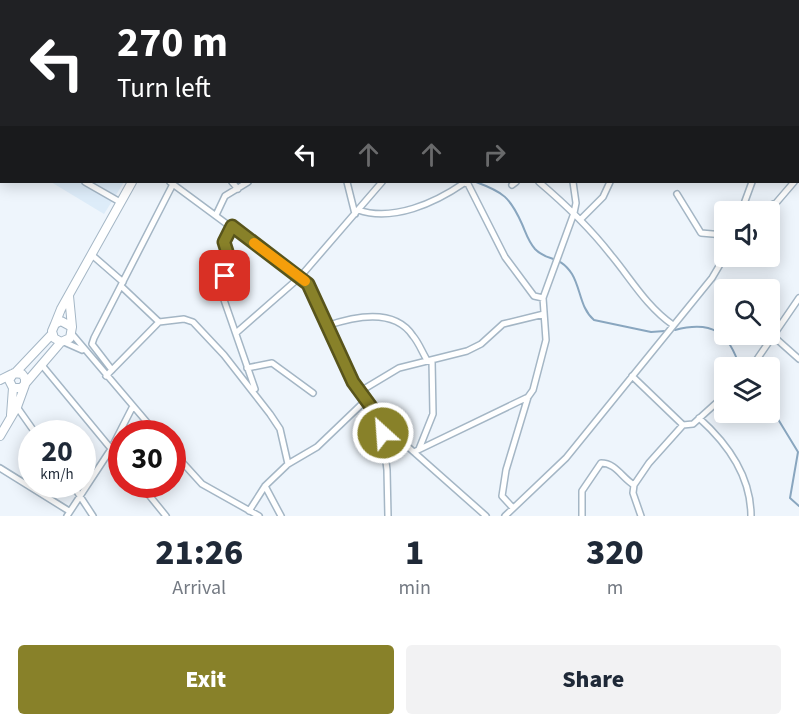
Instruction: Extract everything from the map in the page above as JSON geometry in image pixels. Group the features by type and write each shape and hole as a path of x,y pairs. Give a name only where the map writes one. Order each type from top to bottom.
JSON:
{"main road":[{"path":"11,415 13,388 9,380 52,334 69,296 131,183"},
{"path":"0,436 17,407 25,384 40,364 72,331 69,296"},
{"path":"55,324 67,322 72,331"},
{"path":"52,334 62,342"},
{"path":"0,380 15,373 24,375 25,384"},
{"path":"0,389 17,389 25,384"}],"street":[{"path":"87,183 120,202"},
{"path":"112,370 92,344 171,183 300,277 312,291 326,326 364,401 380,419 486,516"},
{"path":"233,183 238,189"},
{"path":"216,215 225,196 247,183"},
{"path":"347,183 356,212"},
{"path":"236,333 300,277 381,183"},
{"path":"356,212 387,215 439,198 462,183"},
{"path":"465,183 470,187 506,257 534,296 543,298"},
{"path":"540,183 580,219 612,255 637,290 673,325"},
{"path":"513,508 504,501 503,487 546,340 543,298 574,213 576,203 573,183"},
{"path":"580,219 603,197 609,183"},
{"path":"745,201 752,183"},
{"path":"778,201 793,183"},
{"path":"677,194 701,233 714,234"},
{"path":"232,226 224,242 229,258 223,297 241,354 259,399"},
{"path":"92,255 159,322"},
{"path":"505,516 566,458 712,279 718,267"},
{"path":"780,324 799,298"},
{"path":"359,392 399,368 467,351 481,344 503,324 544,314"},
{"path":"326,326 359,318 391,318 414,336 430,360 433,414 416,450"},
{"path":"106,376 159,322 184,319 193,322 259,399 280,429 288,464"},
{"path":"72,331 84,350 145,420"},
{"path":"62,342 84,350"},
{"path":"780,342 799,359"},
{"path":"247,368 272,363 313,393"},
{"path":"40,364 108,445"},
{"path":"632,376 683,425"},
{"path":"416,450 528,397"},
{"path":"249,511 265,486 288,464 317,447 364,401"},
{"path":"641,516 633,500 634,485 649,463 683,425 693,424 714,405"},
{"path":"126,420 133,406"},
{"path":"17,407 26,420"},
{"path":"699,418 723,439 730,450 742,477 751,516"},
{"path":"380,419 387,470 388,516"},
{"path":"96,472 108,454"},
{"path":"582,516 582,491 601,463 608,463 634,485"},
{"path":"186,466 202,484 259,516"},
{"path":"0,468 68,513 79,498"},
{"path":"265,486 280,516"},
{"path":"82,498 93,516"},
{"path":"151,498 166,516"}],"shaded area":[{"path":"53,183 123,183 104,214"}],"waterway":[{"path":"478,183 493,189 509,201 535,249 567,268 575,280 586,310 594,320 651,332 665,331"},
{"path":"675,330 688,327 709,328 724,338 736,357"},
{"path":"780,422 798,452 790,498 799,506"}],"slow traffic":[{"path":"254,243 305,281"}],"route":[{"path":"225,276 229,258 224,242 232,226 308,284 335,348 364,401 380,419 383,433"}]}
